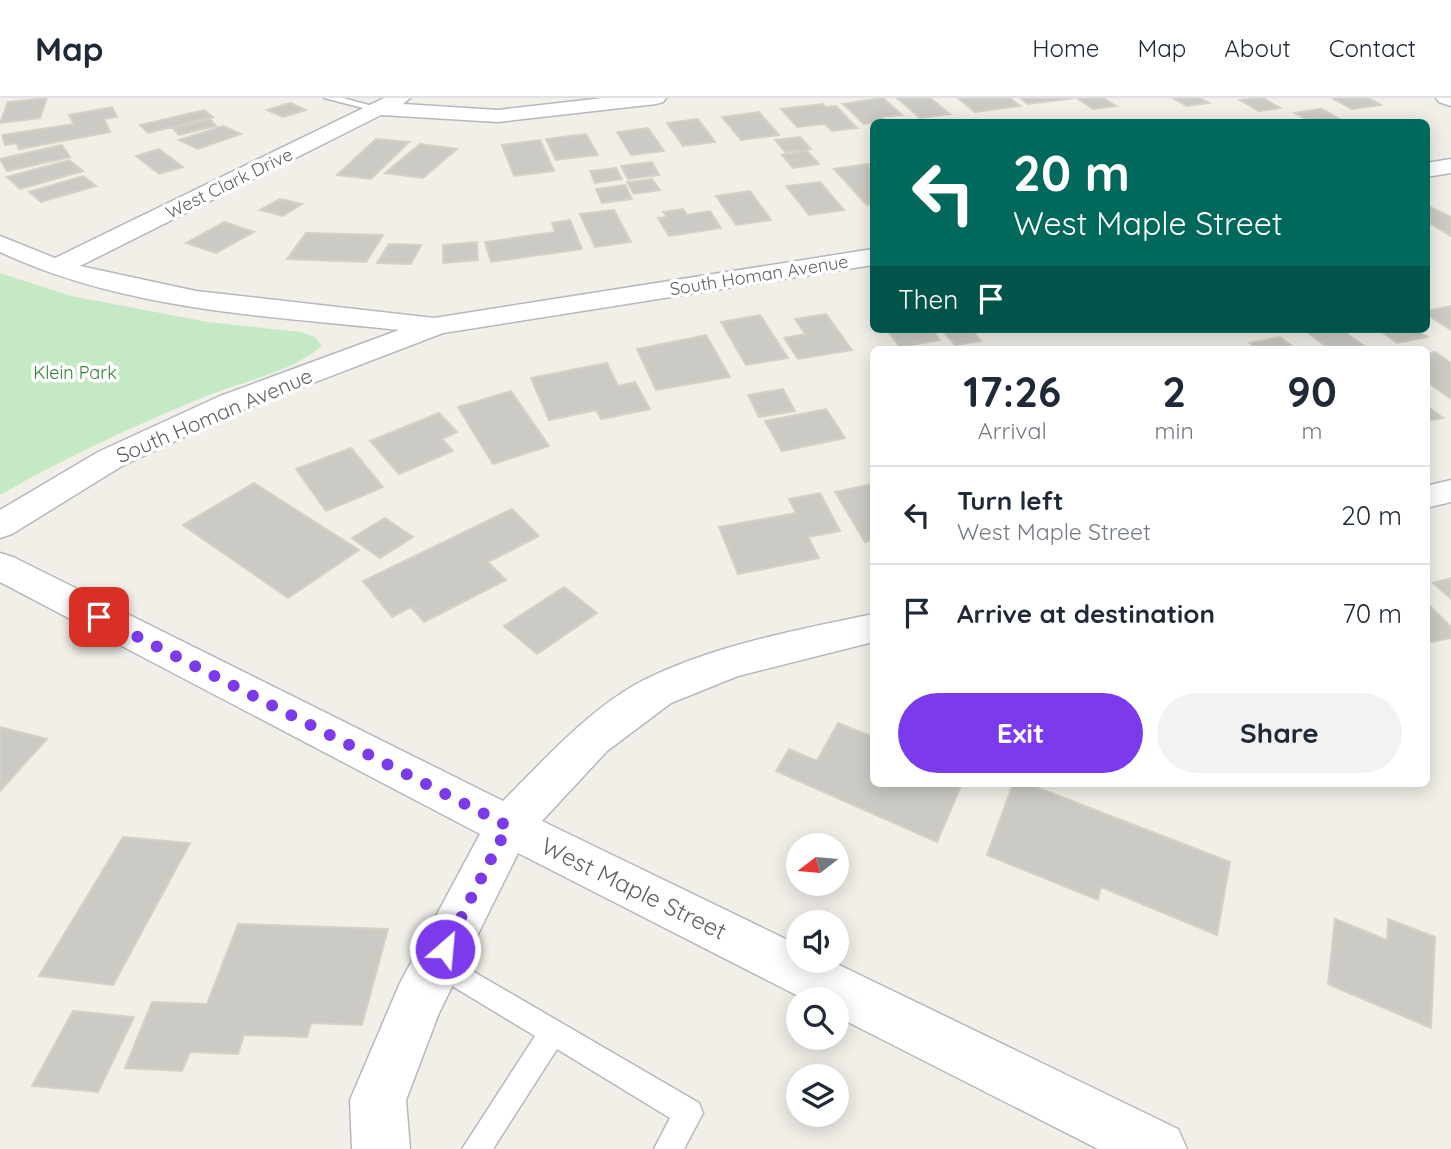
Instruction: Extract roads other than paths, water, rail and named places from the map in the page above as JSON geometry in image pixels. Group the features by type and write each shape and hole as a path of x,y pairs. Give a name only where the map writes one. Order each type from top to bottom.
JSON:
{"street":[{"name":"West Clark Drive","path":"57,267 400,98"},
{"path":"379,109 498,116 656,98"},
{"path":"1430,169 1451,166"},
{"name":"South Homan Avenue","path":"0,243 57,267 158,293 231,304 438,326"},
{"name":"South Homan Avenue","path":"0,526 110,459 231,403 438,326 870,257"},
{"path":"1430,496 1451,491"},
{"name":"West Maple Street","path":"0,566 508,826 1158,1149"},
{"path":"381,1149 378,1100 418,1001 508,826 593,739 657,692 729,663 870,629"}],"lane":[{"path":"329,98 379,109"},
{"path":"438,963 689,1113 668,1149"},
{"path":"475,1149 553,1032"}],"park label":[{"name":"Klein Park","path":"75,372"}]}
